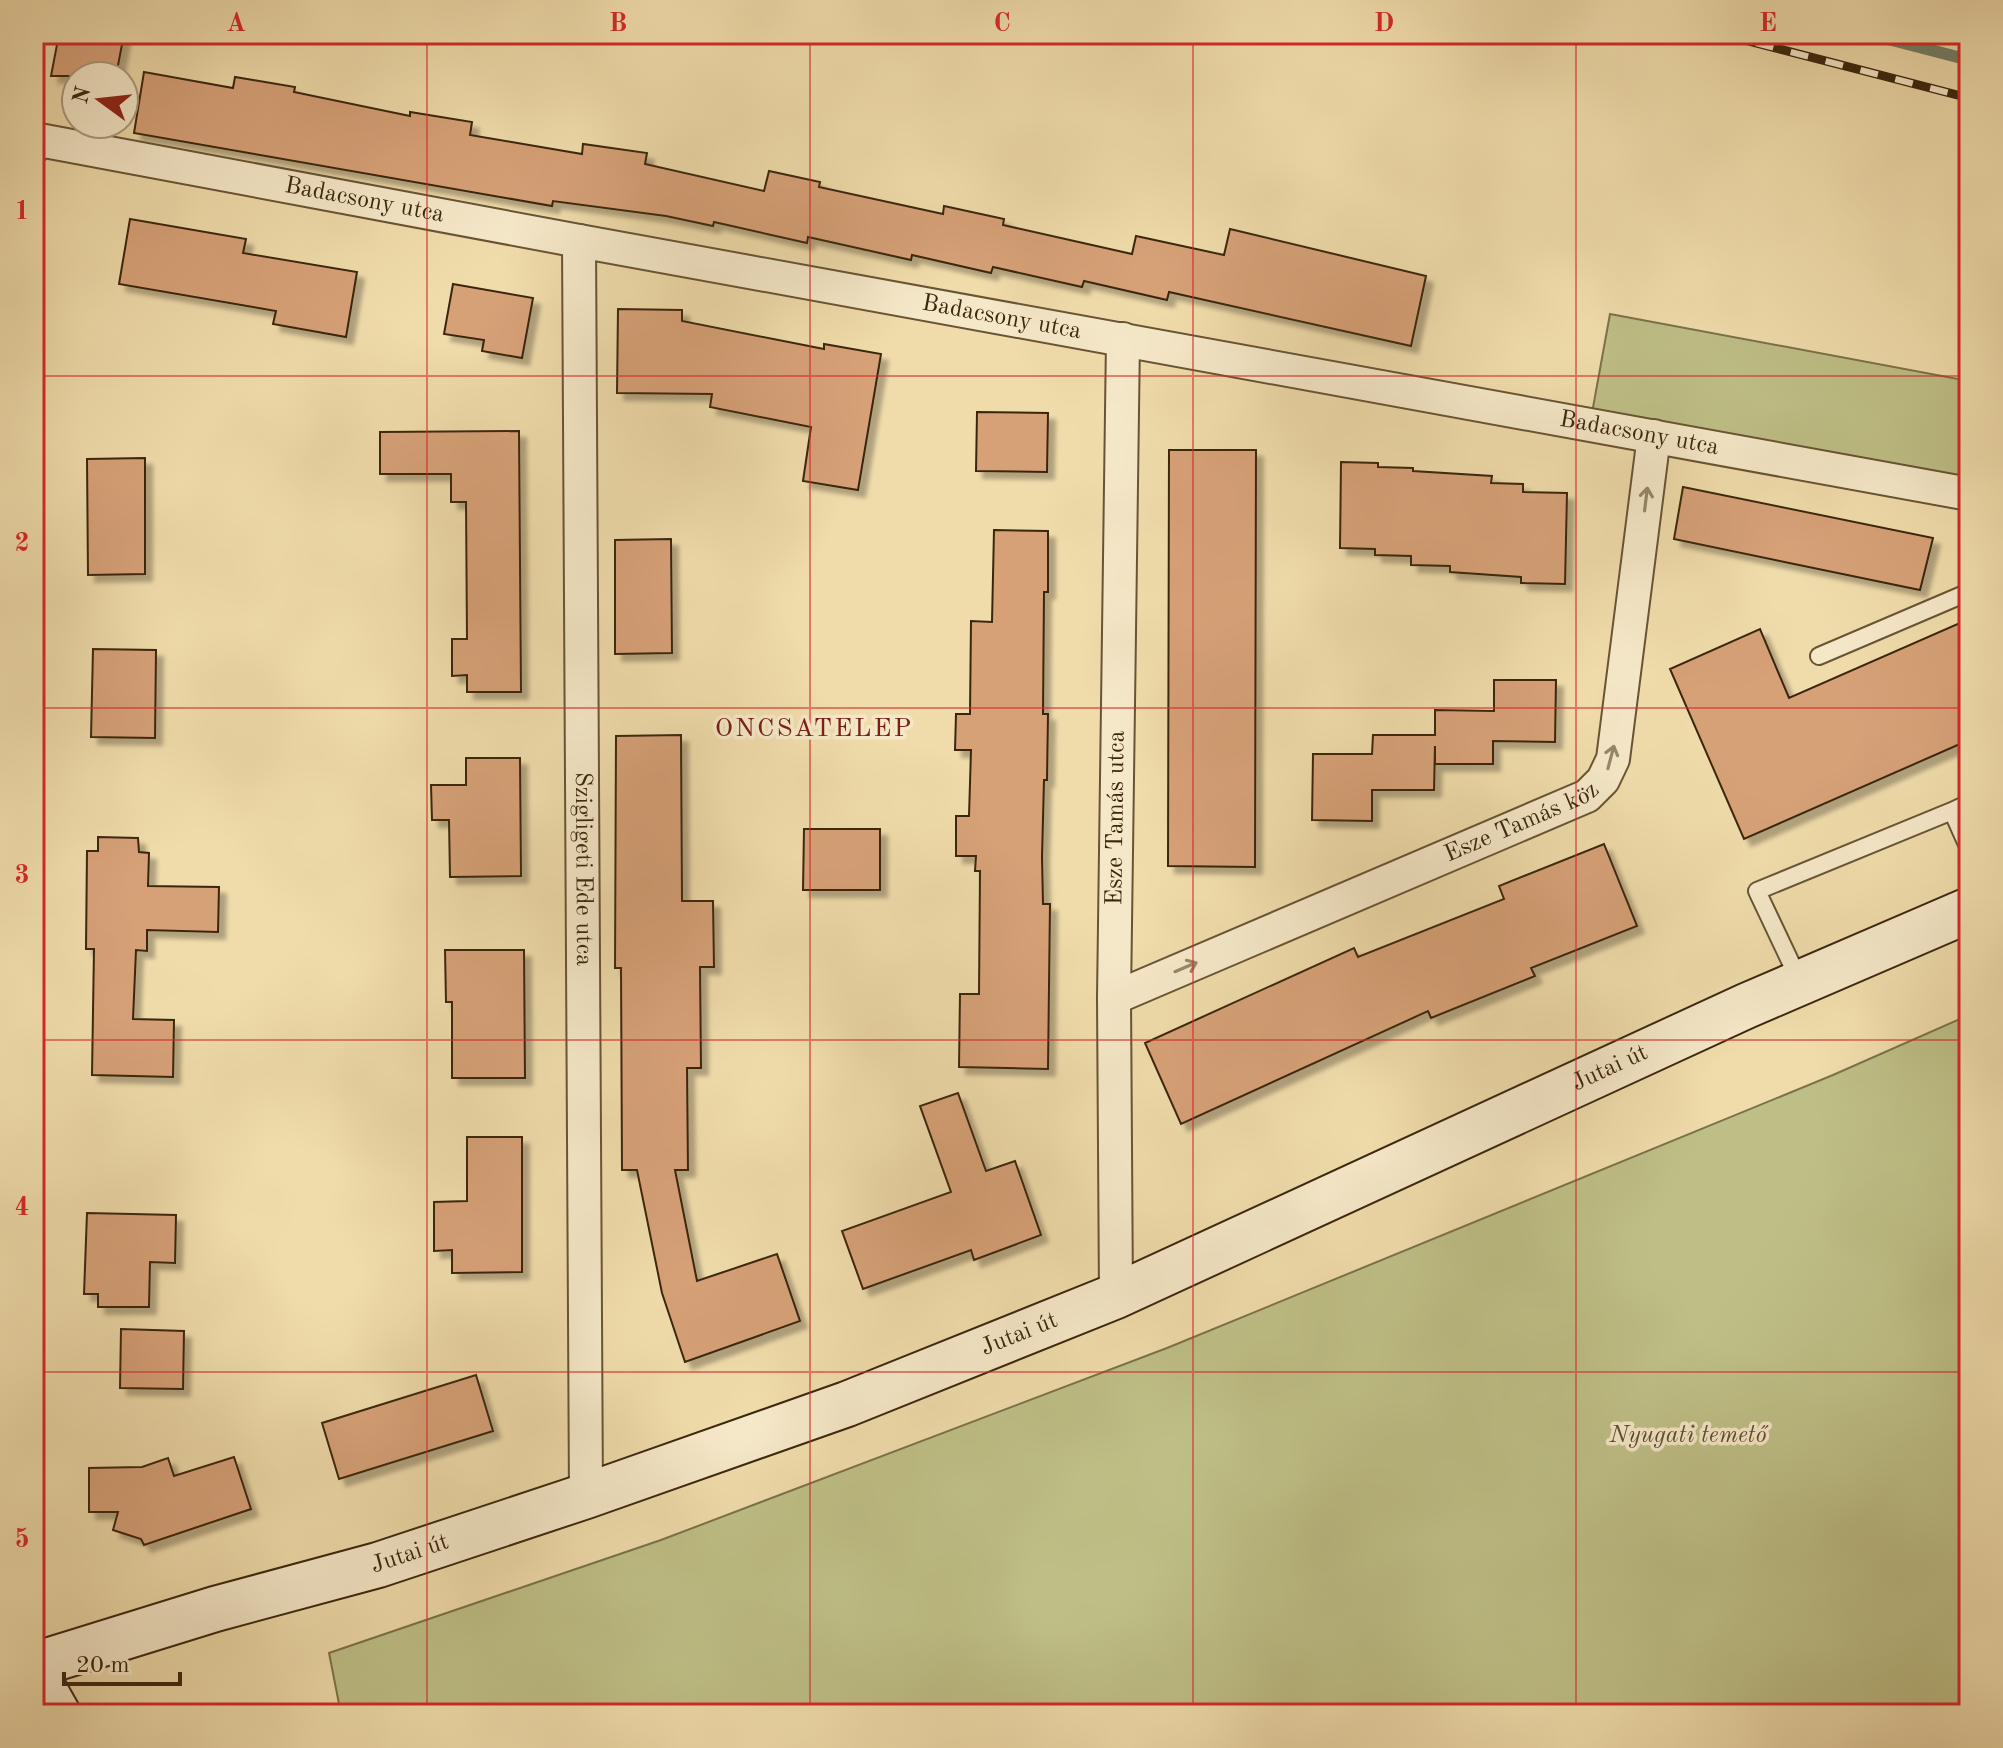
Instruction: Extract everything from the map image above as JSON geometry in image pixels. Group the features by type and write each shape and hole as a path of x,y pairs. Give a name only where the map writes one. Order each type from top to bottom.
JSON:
{"street":[{"path":"34,139 34,147"},
{"name":"Badacsony utca","path":"34,139 1969,494"},
{"name":"Szigligeti Ede utca","path":"579,241 586,1496"},
{"name":"Esze Tamás utca","path":"1116,1296 1114,998 1123,339"},
{"name":"Esze Tamás köz","path":"1114,998 1587,796 1603,780 1613,759 1654,436"},
{"name":"Jutai út","path":"34,1665 215,1609 378,1565 847,1404 1116,1296 1800,982 1969,910"},
{"path":"34,1680 45,1691 58,1714"}],"lane":[{"path":"1819,656 1969,592"},
{"path":"1800,982 1757,891 1969,803"},
{"path":"1952,811 1969,849"}],"green space":[{"path":"1610,314 1969,381 1969,494 1590,424"},
{"name":"Nyugati temető","path":"1969,1015 1969,1714 341,1714 329,1653 661,1540 1167,1348 1833,1075"}],"building":[{"path":"59,34 124,34 119,60 60,60 60,76 51,76"},
{"path":"144,72 233,88 235,77 295,87 294,92 410,116 410,112 472,122 470,135 582,154 583,144 647,153 645,164 764,191 769,171 820,182 819,187 943,214 944,206 1004,219 1003,225 1132,254 1136,236 1224,255 1230,229 1426,276 1411,346 1169,292 1167,300 1084,281 1082,287 993,267 991,273 912,255 911,260 808,237 807,243 714,222 713,226 666,216 553,201 552,206 140,134 140,96"},
{"path":"130,219 246,239 243,253 357,272 346,337 273,324 276,311 119,284"},
{"path":"453,284 533,298 522,358 482,351 484,340 444,334"},
{"path":"618,309 682,310 682,321 824,349 824,344 881,354 858,490 803,481 811,427 710,407 712,394 617,393"},
{"path":"977,412 1048,413 1047,472 976,471"},
{"path":"519,431 521,692 467,692 467,675 452,676 452,639 467,639 466,502 451,502 451,474 380,474 380,432"},
{"path":"1169,450 1256,450 1255,867 1168,866"},
{"path":"145,458 145,574 88,575 87,459"},
{"path":"1341,462 1378,463 1378,467 1413,468 1413,471 1492,476 1491,483 1523,484 1523,492 1567,493 1565,584 1521,583 1521,577 1450,572 1450,566 1411,565 1411,556 1375,555 1375,549 1340,548"},
{"path":"1683,487 1933,538 1920,590 1674,539"},
{"path":"994,530 1048,531 1043,714 1048,714 1047,780 1044,780 1042,857 1043,904 1050,904 1048,1069 959,1067 960,994 979,994 980,871 975,871 976,856 956,856 956,816 969,816 971,750 955,750 956,714 970,714 971,621 992,622"},
{"path":"671,539 672,653 615,654 615,540"},
{"path":"1969,619 1969,740 1744,839 1670,669 1760,629 1789,698"},
{"path":"93,649 156,650 155,738 91,737"},
{"path":"1494,680 1556,680 1555,742 1493,741 1493,764 1435,764 1435,746 1434,790 1372,790 1372,821 1312,820 1313,754 1372,754 1373,735 1435,735 1435,710 1494,711"},
{"path":"681,735 682,901 713,901 714,967 700,967 701,1068 687,1068 688,1170 675,1170 697,1281 777,1254 800,1321 685,1362 662,1293 637,1170 622,1170 621,968 615,968 616,736"},
{"path":"466,758 520,758 521,876 450,877 449,820 432,820 431,785 466,785"},
{"path":"804,829 880,829 880,890 803,890"},
{"path":"98,837 138,838 139,852 149,853 148,886 219,887 218,932 147,930 147,951 136,950 133,1019 174,1020 173,1077 92,1075 94,949 86,949 87,851 98,851"},
{"path":"1604,844 1637,926 1531,968 1535,976 1431,1018 1428,1011 1181,1124 1145,1043 1354,948 1358,957 1504,899 1499,886"},
{"path":"445,950 524,950 525,1078 452,1078 452,1002 446,1002"},
{"path":"958,1093 986,1171 1015,1161 1041,1235 974,1260 971,1250 863,1289 842,1231 951,1192 920,1106"},
{"path":"467,1137 522,1137 522,1272 452,1273 452,1250 434,1251 434,1202 467,1201"},
{"path":"87,1213 176,1215 175,1263 150,1262 149,1307 98,1307 98,1294 84,1294"},
{"path":"121,1329 184,1331 183,1389 120,1388"},
{"path":"476,1375 493,1431 339,1479 322,1423"},
{"path":"234,1457 251,1509 144,1545 141,1539 113,1530 118,1512 89,1512 89,1468 142,1467 168,1458 174,1476"}],"waterway":[{"path":"1869,34 1969,60"}],"railway":[{"path":"1721,34 1969,98"}],"district":[{"name":"ONCSATELEP","path":"814,729"}]}
